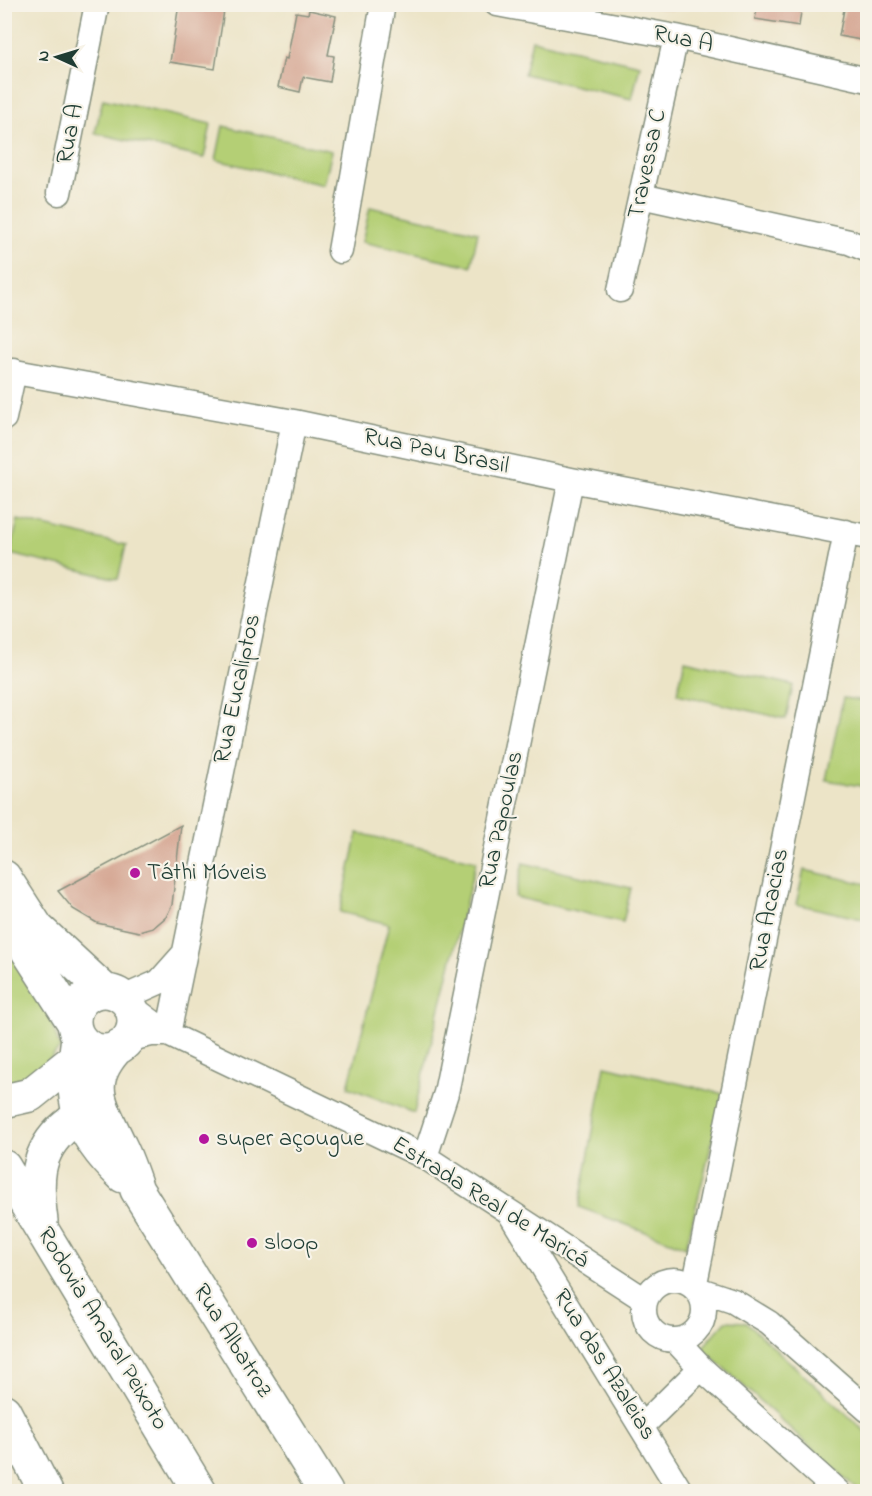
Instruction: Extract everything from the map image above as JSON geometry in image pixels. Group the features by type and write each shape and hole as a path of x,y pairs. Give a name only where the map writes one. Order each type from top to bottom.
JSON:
{"main road":[{"name":"Estrada Real de Maricá","path":"4,877 37,928 119,998"},
{"path":"4,914 75,1039 98,1050 122,1043"},
{"path":"4,1101 30,1095 75,1039 77,1007 84,998 119,998 133,1023 122,1043 103,1065 88,1104 55,1136 42,1156 38,1172 42,1229"},
{"name":"Rua Albatroz","path":"75,1039 74,1097 88,1104 93,1144 104,1159 138,1190 326,1491"},
{"name":"Rodovia Amaral Peixoto","path":"4,1167 200,1491"},
{"path":"4,1411 46,1491"}],"street":[{"name":"Rua A","path":"60,193 97,4"},
{"path":"340,251 383,4"},
{"name":"Rua A","path":"497,4 676,37 867,80"},
{"name":"Travessa C","path":"621,290 676,37"},
{"path":"640,196 849,242 867,250"},
{"path":"4,418 9,371"},
{"name":"Rua Pau Brasil","path":"9,371 294,422 571,480 856,535"},
{"name":"Rua Eucaliptos","path":"168,1034 294,422"},
{"name":"Rua Papoulas","path":"425,1157 446,1093 571,480"},
{"name":"Rua Acacias","path":"694,1288 856,535"},
{"name":"Rua Eucaliptos","path":"119,998 159,982 183,955"},
{"name":"Estrada Real de Maricá","path":"119,998 168,1034 425,1157 645,1300"},
{"path":"122,1043 151,1034 168,1034"},
{"name":"Rua das Azaleias","path":"507,1209 681,1491"},
{"path":"694,1288 704,1305 700,1325 686,1338 676,1341 657,1336 645,1320 645,1300 650,1291 667,1281 686,1282 694,1288 733,1301 769,1323 867,1410"},
{"path":"676,1341 701,1368 838,1491"},
{"path":"642,1426 701,1368"}],"green space":[{"path":"532,40 640,65 632,99 524,74"},
{"path":"103,99 211,124 204,158 95,133"},
{"path":"223,126 332,151 324,185 216,160"},
{"path":"370,207 478,232 471,266 362,242"},
{"path":"18,520 126,545 118,579 10,554"},
{"path":"685,660 793,685 786,719 677,694"},
{"path":"843,698 867,701 867,787 826,780"},
{"path":"358,833 476,861 414,1113 348,1087 389,924 340,912"},
{"path":"523,863 631,888 623,922 515,897"},
{"path":"804,870 867,884 867,920 796,904"},
{"path":"4,943 49,1014 60,1048 28,1083 4,1085"},
{"path":"605,1066 724,1094 686,1247 579,1207"},
{"path":"726,1321 746,1322 867,1433 867,1491 859,1491 702,1348"}],"building":[{"path":"179,4 225,4 215,69 170,62"},
{"path":"634,4 672,4 672,10"},
{"path":"758,4 802,4 799,26 755,19"},
{"path":"845,4 868,4 866,41 839,36"},
{"path":"309,10 336,16 328,55 334,56 330,82 303,77 300,92 278,87 284,58 287,59 296,12 308,14"},
{"name":"Táthi Móveis","path":"181,825 172,905 166,917 153,928 139,932 97,923 73,909 58,891"}],"place":[{"name":"Táthi Móveis","path":"135,873"},
{"name":"super açougue","path":"204,1139"},
{"name":"sloop","path":"252,1243"}]}
